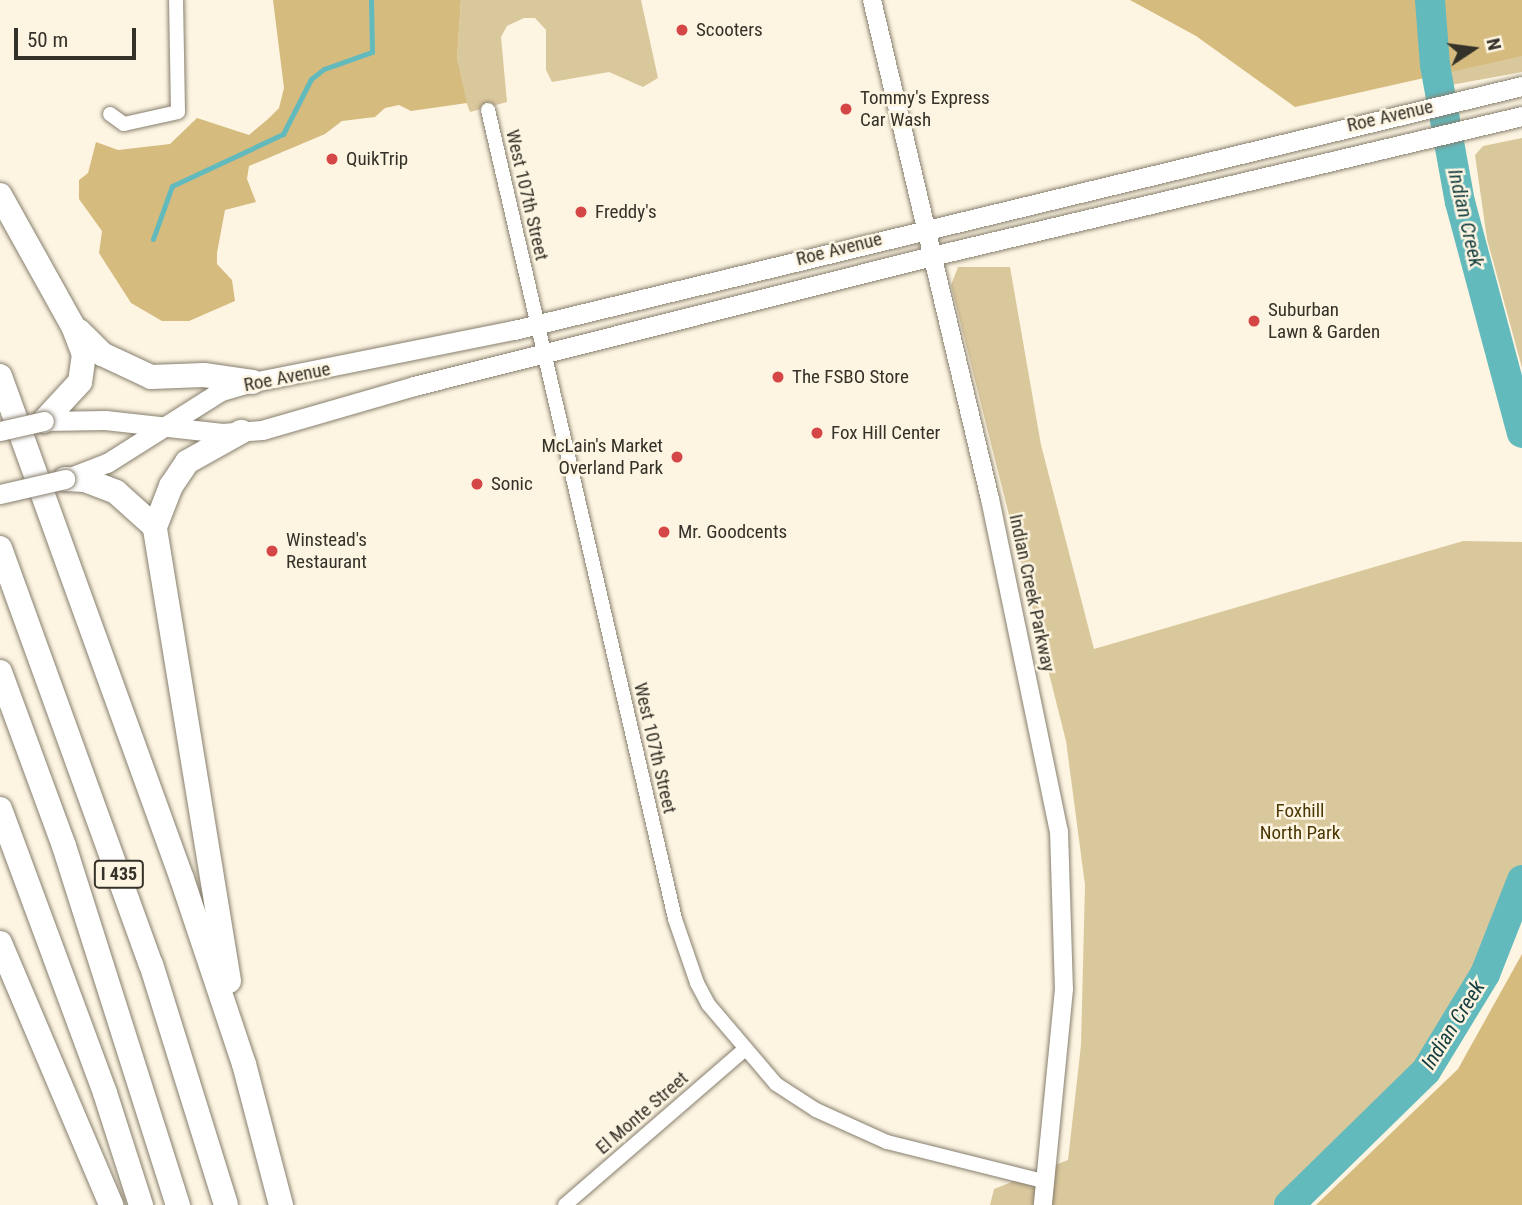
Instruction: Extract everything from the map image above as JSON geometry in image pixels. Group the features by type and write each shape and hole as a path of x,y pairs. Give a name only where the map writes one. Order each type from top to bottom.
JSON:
{"highway":[{"path":"0,195 73,326 84,354 80,382 44,421"},
{"path":"73,326 102,354 151,377 204,375 253,382"},
{"path":"0,376 182,879 244,1064 281,1205"},
{"path":"241,432 187,462 171,486 155,527 244,1064"},
{"path":"65,479 85,480 116,492 155,527"},
{"name":"I 435","path":"0,548 146,951 226,1205"},
{"name":"I 435","path":"0,672 64,846 178,1205"},
{"path":"0,809 100,1080 141,1205"},
{"path":"0,943 111,1205"}],"main road":[{"name":"Roe Avenue","path":"0,494 65,479 107,463 221,391 253,382 537,324 1514,87"},
{"name":"Roe Avenue","path":"0,431 44,421 105,420 241,432 932,256 1381,147 1517,118"}],"street":[{"path":"110,114 124,124 141,123 178,112 176,0"},
{"name":"Indian Creek Parkway","path":"872,0 995,525 1059,831 1065,917 1064,989 1043,1205"},
{"name":"West 107th Street","path":"488,110 675,919 708,1004 776,1084 854,1131 1047,1182"},
{"name":"El Monte Street","path":"565,1205 745,1049"}],"green space":[{"path":"461,0 641,0 658,78 643,87 609,72 552,82 546,70 546,30 535,18 524,18 507,26 501,37 507,102 470,112 459,83 457,59"},
{"path":"1453,0 1522,0 1522,72 1451,85"},
{"path":"1522,138 1522,368 1487,239 1475,155 1483,146"},
{"name":"Foxhill North Park","path":"958,267 1010,267 1041,445 1094,649 1463,541 1522,542 1522,880 1485,974 1426,1071 1289,1205 990,1205 994,1189 1068,1160 1081,1045 1085,885 1066,741 951,285"}],"shaded area":[{"path":"273,0 461,0 457,59 467,103 411,111 399,105 385,108 375,117 342,121 325,134 249,166 247,179 256,202 225,210 217,253 217,264 232,280 235,301 189,321 162,321 131,303 99,253 102,231 79,199 79,180 88,173 96,142 118,150 170,144 197,118 249,135 268,119 279,108 284,88"},
{"path":"1130,0 1522,0 1522,56 1295,107 1196,36"},
{"path":"1522,954 1522,1205 1316,1205 1458,1069"}],"waterway":[{"path":"153,239 172,186 283,134 311,79 324,69 372,52 371,0"},
{"name":"Indian Creek","path":"1430,0 1435,65 1460,202 1522,433"},
{"name":"Indian Creek","path":"1289,1205 1426,1071 1485,974 1522,880"}],"place":[{"name":"Scooters","path":"682,30"},
{"name":"Tommy's Express Car Wash","path":"846,109"},
{"name":"QuikTrip","path":"332,159"},
{"name":"Freddy's","path":"581,212"},
{"name":"Suburban Lawn & Garden","path":"1254,321"},
{"name":"The FSBO Store","path":"778,377"},
{"name":"Fox Hill Center","path":"817,433"},
{"name":"McLain's Market Overland Park","path":"677,457"},
{"name":"Sonic","path":"477,484"},
{"name":"Mr. Goodcents","path":"664,532"},
{"name":"Winstead's Restaurant","path":"272,551"}]}
